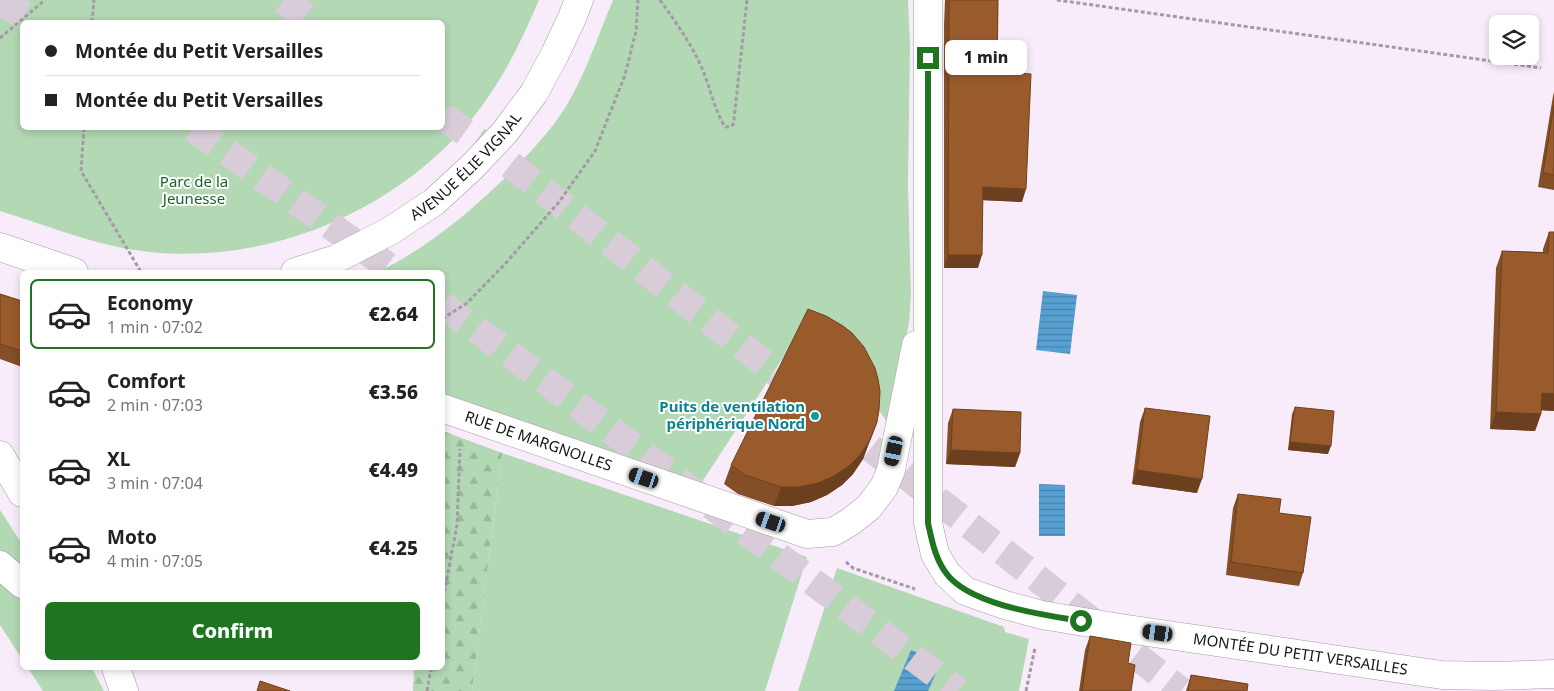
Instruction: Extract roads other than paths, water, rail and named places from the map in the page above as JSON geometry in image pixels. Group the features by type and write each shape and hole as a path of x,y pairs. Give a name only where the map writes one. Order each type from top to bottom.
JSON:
{"street":[{"name":"AVENUE ÉLIE VIGNAL","path":"301,270 336,259 390,232 434,202 472,167 505,132 534,93 555,54 579,0"},
{"name":"MONTÉE DU PETIT VERSAILLES","path":"928,0 928,523 935,554 946,574 965,591 1005,605 1042,614 1120,628 1442,675 1554,674"},
{"path":"0,247 68,270"},
{"name":"RUE DE MARGNOLLES","path":"452,412 808,534 833,532 869,507 884,487 890,470 928,288"},
{"path":"0,455 20,490"},
{"path":"0,565 20,582"},
{"path":"117,670 124,691"}],"water":[{"path":"1043,291 1077,295 1070,354 1036,350"},
{"path":"1039,484 1065,485 1065,536 1039,536"},
{"path":"911,650 941,662 928,691 894,691"}],"tunnel":[{"path":"283,0 311,20"},
{"path":"0,1 33,20"},
{"path":"445,118 499,156 805,395"},
{"path":"196,130 393,270"},
{"path":"445,307 958,691"},
{"path":"838,422 1181,691"}],"place":[{"name":"Puits de ventilation périphérique Nord","path":"815,416"}],"park label":[{"name":"Parc de la Jeunesse","path":"194,190"}]}
